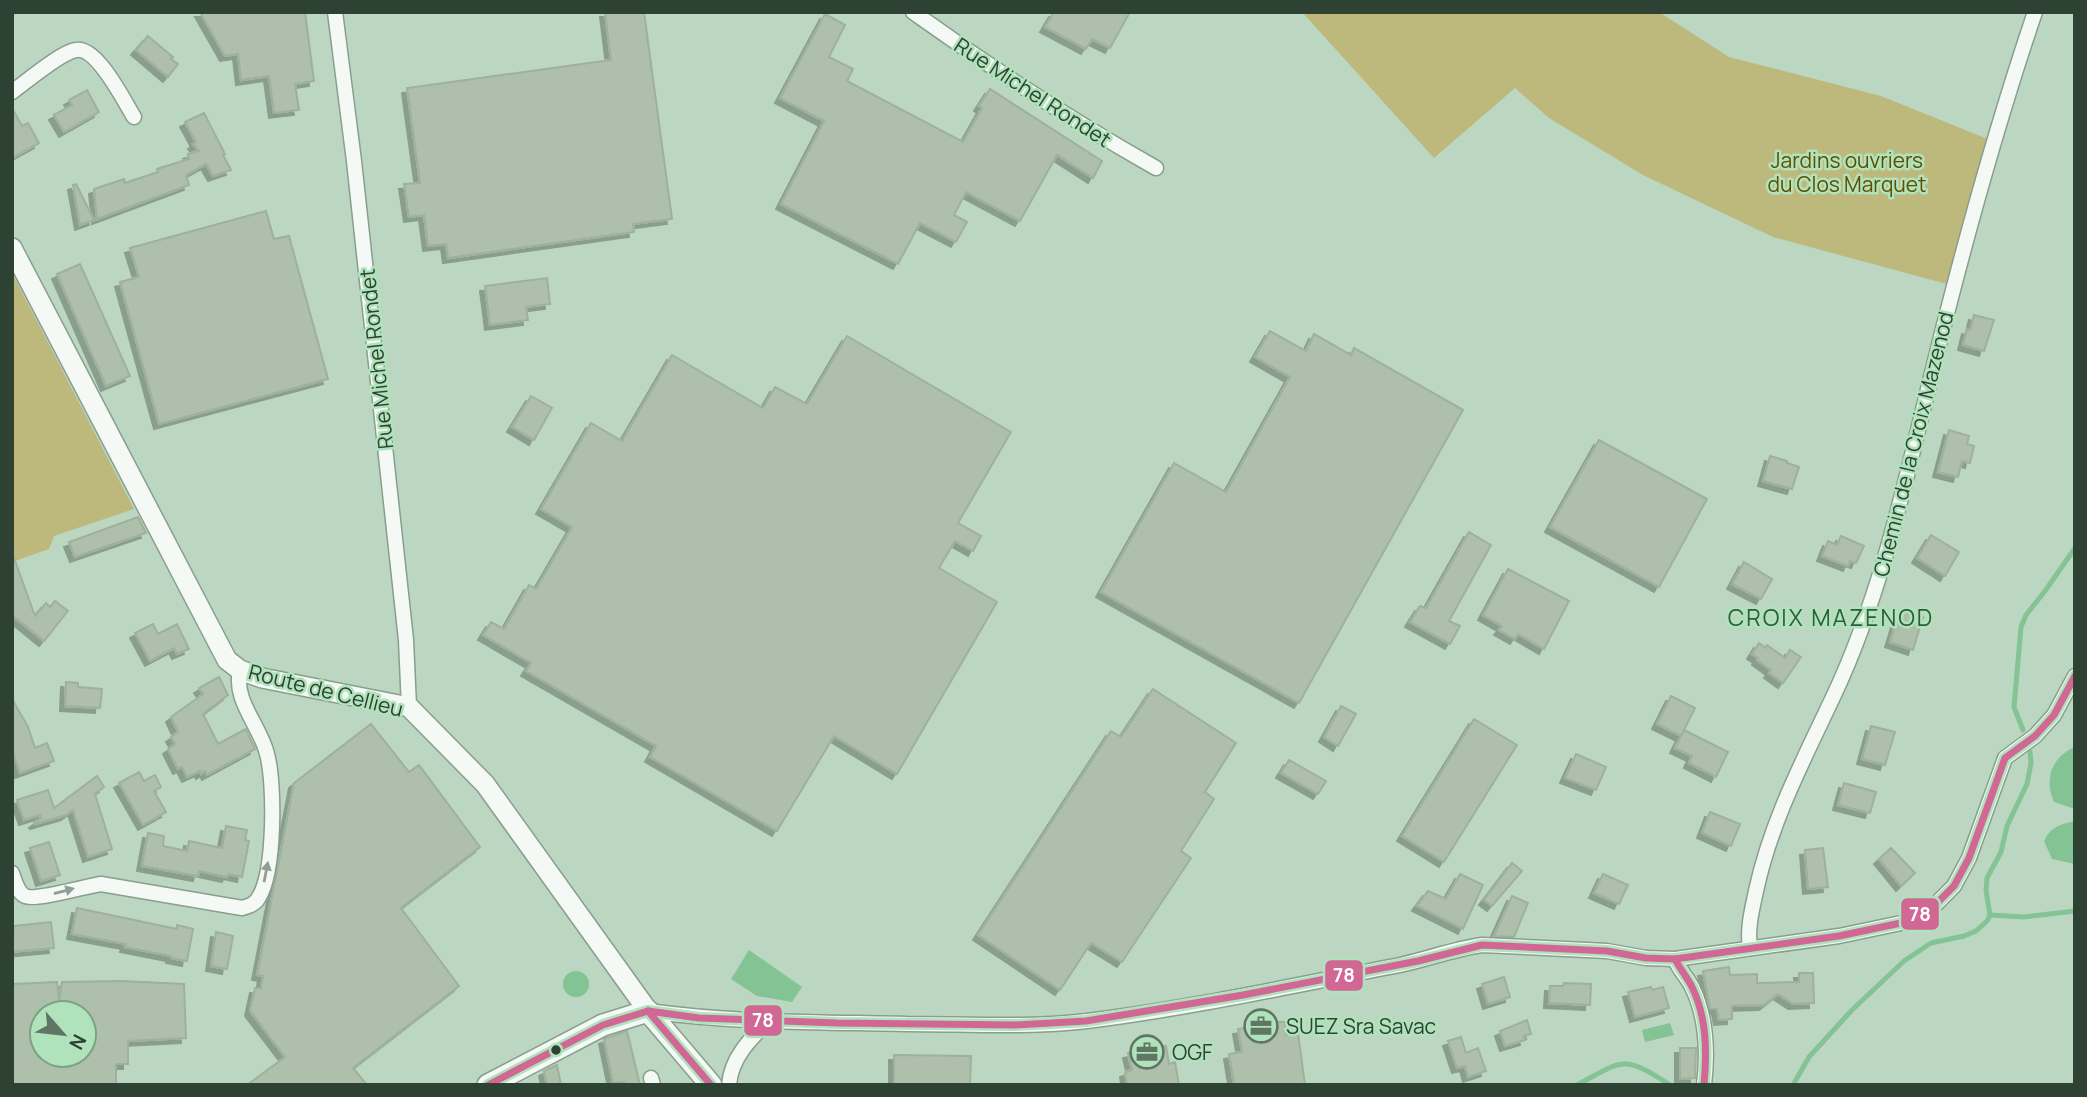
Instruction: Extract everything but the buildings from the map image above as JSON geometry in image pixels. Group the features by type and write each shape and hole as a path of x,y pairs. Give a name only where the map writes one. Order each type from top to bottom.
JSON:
{"main road":[{"path":"488,1085 603,1025 648,1011"},
{"name":"Route de Cellieu","path":"648,1011 711,1085"}],"street":[{"name":"Rue Michel Rondet","path":"335,12 407,640 409,707"},
{"name":"Rue Michel Rondet","path":"913,12 948,38 1110,142 1156,168"},
{"name":"Chemin de la Croix Mazenod","path":"1750,948 1749,921 1759,876 1781,808 1855,650 1870,609 1954,286 2035,12"},
{"path":"12,92 66,54 85,50 96,58 134,117"},
{"name":"Route de Cellieu","path":"12,248 227,660 240,670 262,678 409,707 485,784 648,1011"},
{"path":"12,873 18,889 25,896 35,898 101,884 234,906 250,906 258,900 270,855 270,771 261,737 239,692 237,683 240,670"},
{"path":"648,1011 699,1018 771,1020 1015,1025 1086,1021 1235,997 1418,961 1482,945 1607,951 1646,958 1675,959 1839,936 1901,923 1931,909 1954,886 1969,858 2005,758 2016,747 2035,736 2054,715 2075,676"},
{"path":"1675,959 1692,986 1704,1028 1707,1054 1704,1085"},
{"path":"729,1085 738,1056 755,1034 771,1020"}],"green space":[{"name":"Jardins ouvriers du Clos Marquet","path":"1302,12 1659,12 1729,57 1881,96 1995,142 1954,286 1773,237 1643,175 1549,118 1515,88 1434,158"},
{"path":"12,273 134,509 54,536 49,549 12,562"}],"shaded area":[{"path":"2075,747 2075,808 2072,808 2054,802 2050,778 2055,763"},
{"path":"2075,821 2075,864 2052,859 2044,841 2046,836 2056,827"},
{"path":"749,950 802,987 792,1002 757,996 731,979"},
{"path":"576,971 585,975 589,984 585,993 576,997 567,993 563,984 567,975"},
{"path":"1670,1023 1674,1035 1645,1042 1642,1030"}],"waterway":[{"path":"2023,730 2014,707 2021,627 2026,615 2075,548"},
{"path":"1793,1085 1809,1057 1852,1010 1904,961 1931,943 1964,936 1976,931 1987,921 1990,915 1987,878 2001,852 2007,826 2027,784 2030,752"},
{"path":"1990,915 2024,917 2075,911"},
{"path":"1577,1085 1623,1064 1642,1068 1670,1085"}],"transit line":[{"name":"78","path":"488,1085 603,1025 648,1011 699,1018 837,1023 1015,1025 1086,1021 1243,995 1418,961 1482,945 1607,951 1646,958 1675,959 1839,936 1901,923 1931,909 1954,886 1969,858 2005,758 2035,736 2054,715 2075,676"},
{"name":"78","path":"1675,959 1692,987 1701,1011 1705,1048 1704,1085"},
{"name":"78","path":"648,1011 711,1085"}],"place":[{"name":"SUEZ Sra Savac","path":"1261,1026"},
{"name":"OGF","path":"1147,1052"}],"district":[{"name":"CROIX MAZENOD","path":"1831,617"}]}
